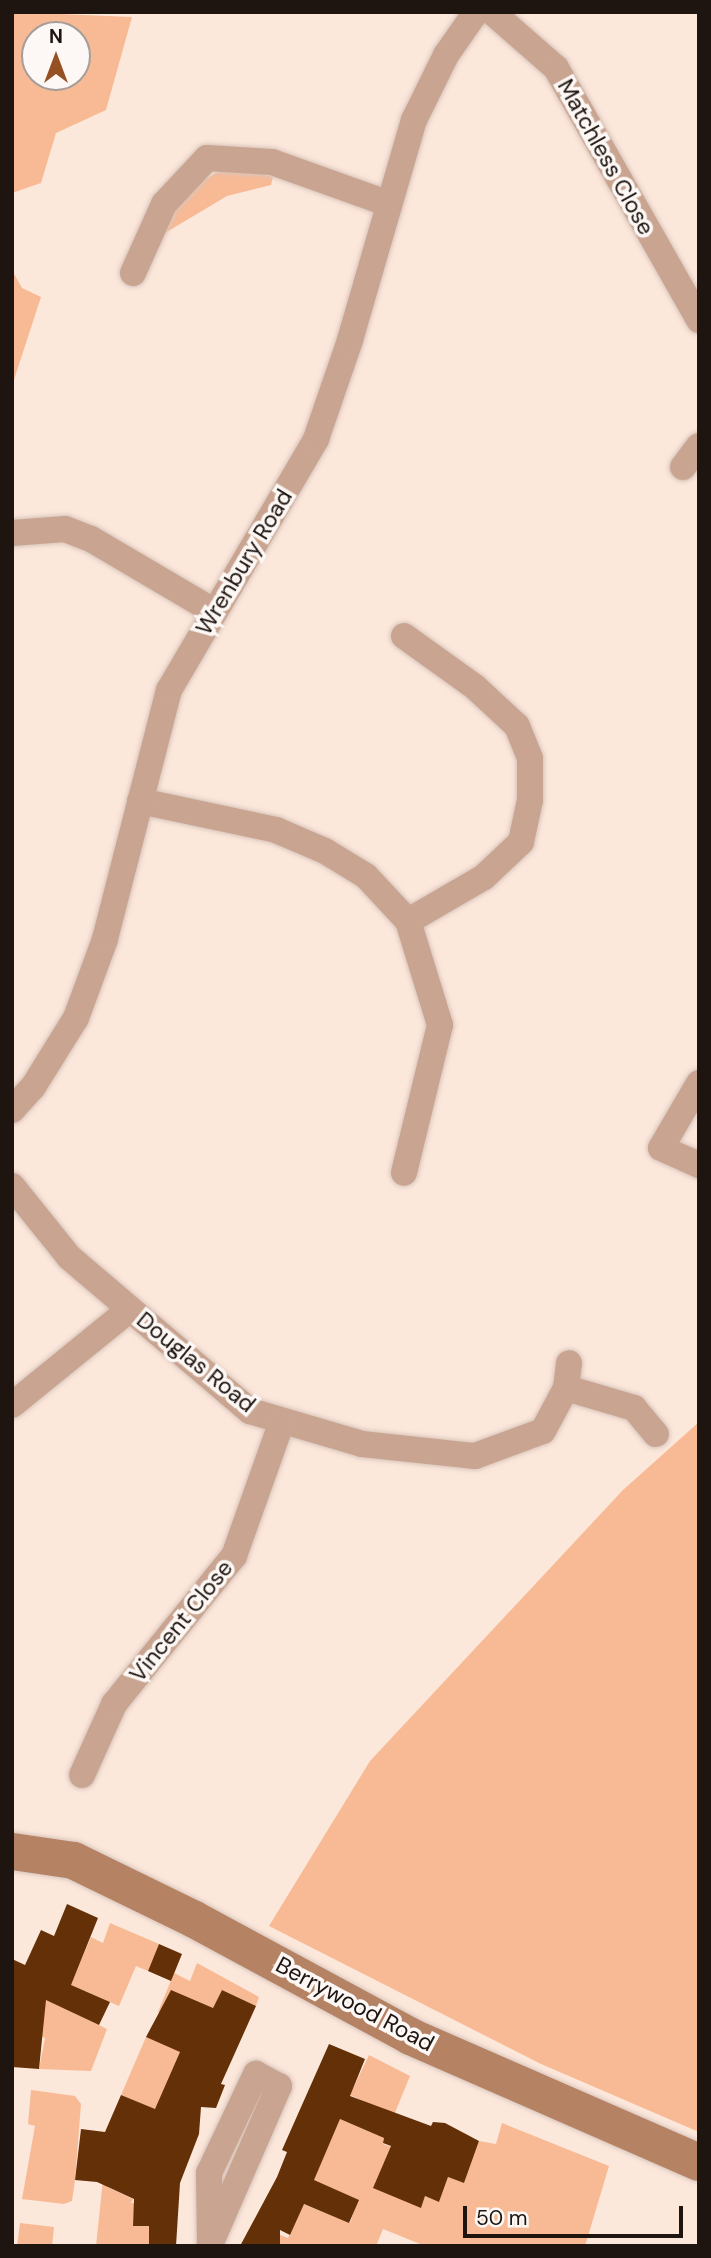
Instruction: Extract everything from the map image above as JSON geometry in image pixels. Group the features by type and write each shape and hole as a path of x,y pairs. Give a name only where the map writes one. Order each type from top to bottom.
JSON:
{"street":[{"name":"Wrenbury Road","path":"12,1110 33,1087 76,1018 105,939 169,690 316,439 414,120 446,55 476,12"},
{"name":"Matchless Close","path":"492,12 556,68 699,320"},
{"path":"133,273 164,204 207,158 272,162 389,204"},
{"path":"12,533 65,529 91,539 213,611"},
{"path":"404,636 475,687 517,726 530,759 530,800 521,842 484,877 408,921"},
{"path":"140,800 276,830 325,851 366,876 408,921 440,1025 404,1173"},
{"path":"699,1083 650,1144 699,1165"},
{"name":"Douglas Road","path":"12,1186 69,1257 250,1411 362,1444 475,1456 543,1431 567,1376 634,1408 656,1434"},
{"path":"12,1405 130,1309"},
{"name":"Vincent Close","path":"82,1776 114,1704 234,1556 282,1421"},
{"name":"Berrywood Road","path":"13,1853 73,1860 194,1919 410,2036 699,2162"},
{"path":"256,2074 279,2086 210,2245 209,2173 256,2074"}],"shaded area":[{"path":"12,12 132,17 106,110 56,133 41,183 12,193"},
{"path":"243,169 273,177 271,185 227,196 165,233 173,208 192,186 220,171"},
{"path":"12,270 22,288 41,297 12,386"},
{"path":"699,1422 699,2132 541,2064 269,1926 370,1761 623,1490"},
{"path":"110,1923 159,1944 148,1971 136,1966 119,2006 85,1991 74,2013 107,2029 91,2071 39,2069 45,2038 25,2029 49,1976 68,1982 74,1977 91,1937 103,1943"},
{"path":"197,1963 259,1997 256,2006 222,1990 213,2008 182,2022 158,2012 174,1973 190,1981"},
{"path":"146,2037 182,2049 169,2116 121,2095"},
{"path":"369,2055 410,2076 394,2115 350,2095"},
{"path":"31,2090 75,2096 81,2104 72,2201 64,2204 22,2199 35,2126 28,2124"},
{"path":"340,2119 384,2138 383,2144 400,2150 421,2207 425,2196 439,2202 448,2177 464,2183 479,2141 496,2144 502,2123 609,2166 585,2246 425,2246 383,2229 376,2246 280,2246 255,2225 288,2238 303,2204 350,2223 358,2200 313,2181"},
{"path":"109,2122 137,2132 107,2187 133,2199 131,2203 177,2204 134,2212 133,2226 149,2226 149,2246 96,2246"},
{"path":"20,2223 54,2227 52,2246 17,2246"}],"building":[{"path":"67,1904 98,1918 71,1985 110,2002 99,2025 46,2000 39,2069 12,2067 12,1959 25,1965 41,1930 54,1936"},
{"path":"159,1944 182,1954 171,1981 148,1971"},
{"path":"171,1990 213,2008 222,1990 256,2006 221,2084 225,2085 216,2108 201,2107 199,2134 180,2183 176,2246 149,2246 149,2226 133,2226 134,2199 97,2182 75,2180 81,2129 105,2132 121,2095 155,2109 180,2052 146,2037"},
{"path":"329,2044 365,2059 350,2096 431,2126 433,2122 445,2123 479,2141 464,2183 448,2177 439,2202 425,2196 421,2208 373,2188 391,2146 383,2143 384,2138 340,2119 314,2180 359,2200 349,2223 304,2204 290,2235 280,2230 280,2246 240,2246 277,2177 287,2152 282,2150"}]}
